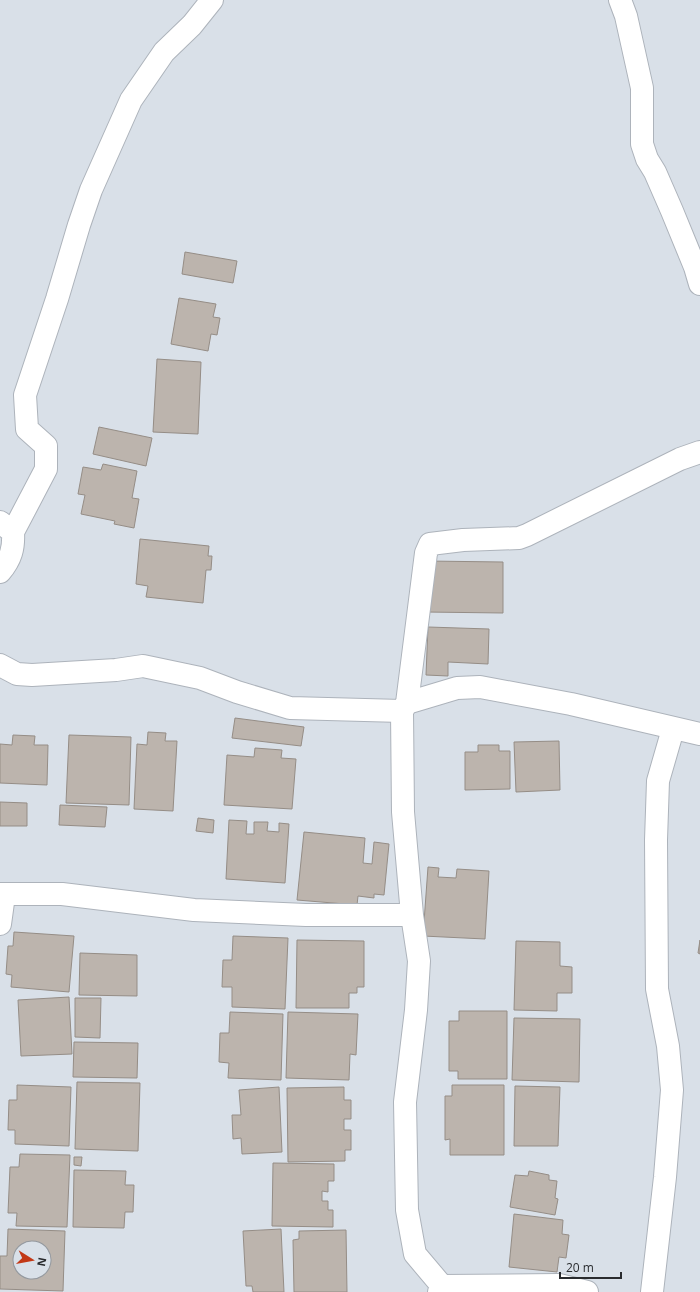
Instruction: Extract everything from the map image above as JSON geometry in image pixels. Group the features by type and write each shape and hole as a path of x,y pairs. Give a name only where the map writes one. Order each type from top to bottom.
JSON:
{"street":[{"path":"0,572 8,563 14,544 6,527 46,469 46,446 27,429 25,395 91,190 130,100 164,52 192,25 212,0"},
{"path":"620,0 626,16 642,88 642,144 647,160 655,172 672,210 695,267 700,284"},
{"path":"587,1292 559,1285 441,1289 415,1254 407,1210 405,1102 416,1010 418,961 412,915 403,812 404,707 426,553 430,544 463,540 518,538 527,535 680,459 700,452"},
{"path":"0,665 17,674 32,675 116,670 143,666 200,678 237,692 290,708 404,707 456,688 480,687 571,704 700,734"},
{"path":"652,1292 665,1177 672,1090 668,1046 657,989 656,840 658,781 674,729"},
{"path":"0,924 2,894 62,894 201,910 306,915 412,915"}],"building":[{"path":"185,252 237,261 233,283 182,274"},
{"path":"179,298 216,304 213,317 220,318 217,335 211,334 208,351 171,344"},
{"path":"157,359 201,362 198,434 153,432"},
{"path":"99,427 152,438 146,466 93,454"},
{"path":"103,464 137,471 132,498 139,499 134,528 114,524 115,521 81,514 85,495 78,494 83,467 101,470"},
{"path":"140,539 209,546 208,556 212,556 211,570 206,570 203,603 146,597 148,586 136,584"},
{"path":"426,561 503,562 503,613 425,612"},
{"path":"428,627 489,629 488,664 448,662 448,676 426,675"},
{"path":"235,718 304,727 301,746 232,738"},
{"path":"148,732 166,733 165,741 177,741 173,811 134,809 137,744 147,745"},
{"path":"13,735 35,736 34,745 48,745 47,785 0,783 0,744 12,745"},
{"path":"69,735 131,737 129,805 66,803"},
{"path":"559,741 560,790 516,792 514,742"},
{"path":"478,745 499,745 499,751 510,751 510,789 465,790 465,752 478,752"},
{"path":"255,748 282,750 281,758 296,759 292,809 224,805 227,755 254,757"},
{"path":"0,802 27,803 27,826 0,826"},
{"path":"60,805 107,807 105,827 59,825"},
{"path":"198,818 214,820 213,833 196,831"},
{"path":"229,820 247,821 246,834 254,834 254,822 268,822 267,831 279,832 279,823 289,824 285,883 226,879"},
{"path":"304,832 365,838 363,863 372,864 374,842 389,844 384,895 374,894 374,898 358,896 357,905 297,900"},
{"path":"428,867 439,868 438,877 456,878 457,869 489,871 485,939 423,936"},
{"path":"14,932 74,936 69,992 11,987 12,975 6,974 8,946 13,946"},
{"path":"233,936 288,938 285,1009 232,1007 232,987 222,987 223,960 232,960"},
{"path":"297,940 364,941 364,987 357,987 357,993 349,993 349,1008 296,1008"},
{"path":"700,940 700,954 698,953"},
{"path":"516,941 560,942 560,966 572,967 572,993 557,993 557,1011 514,1010"},
{"path":"80,953 137,955 137,996 79,995"},
{"path":"69,997 72,1054 21,1056 18,1000"},
{"path":"75,998 101,998 100,1038 75,1037"},
{"path":"459,1011 507,1011 507,1079 458,1079 458,1071 449,1071 449,1021 459,1021"},
{"path":"230,1012 283,1014 281,1080 228,1078 229,1063 219,1062 220,1033 229,1033"},
{"path":"288,1012 358,1014 356,1055 350,1054 349,1080 286,1078"},
{"path":"514,1018 580,1019 579,1082 512,1080"},
{"path":"74,1042 138,1043 137,1078 73,1077"},
{"path":"77,1082 140,1083 138,1151 75,1149"},
{"path":"17,1085 71,1087 69,1146 15,1144 15,1130 8,1130 9,1100 17,1100"},
{"path":"452,1085 504,1085 504,1155 450,1155 450,1139 445,1140 445,1096 452,1096"},
{"path":"515,1086 560,1087 558,1146 514,1146"},
{"path":"279,1087 282,1152 242,1154 241,1138 233,1139 232,1115 241,1115 239,1090"},
{"path":"344,1087 344,1100 351,1100 351,1119 344,1119 344,1130 351,1130 351,1150 345,1150 345,1161 288,1162 287,1088"},
{"path":"20,1154 70,1155 67,1227 16,1226 17,1213 8,1213 10,1167 19,1167"},
{"path":"74,1157 82,1157 81,1166 74,1165"},
{"path":"273,1163 334,1164 334,1181 328,1181 328,1192 322,1191 322,1201 328,1201 328,1210 333,1210 333,1227 272,1226"},
{"path":"74,1170 126,1171 125,1185 134,1185 133,1212 125,1212 124,1228 73,1227"},
{"path":"529,1171 549,1175 549,1180 557,1181 555,1198 558,1199 555,1215 510,1207 515,1175 528,1176"},
{"path":"514,1214 563,1220 562,1234 569,1235 566,1258 559,1257 557,1272 509,1267"},
{"path":"8,1229 65,1231 63,1291 0,1289 0,1256 7,1256"},
{"path":"281,1229 284,1292 253,1292 252,1286 246,1286 243,1231"},
{"path":"346,1230 347,1292 294,1292 293,1240 299,1239 299,1231"}]}
